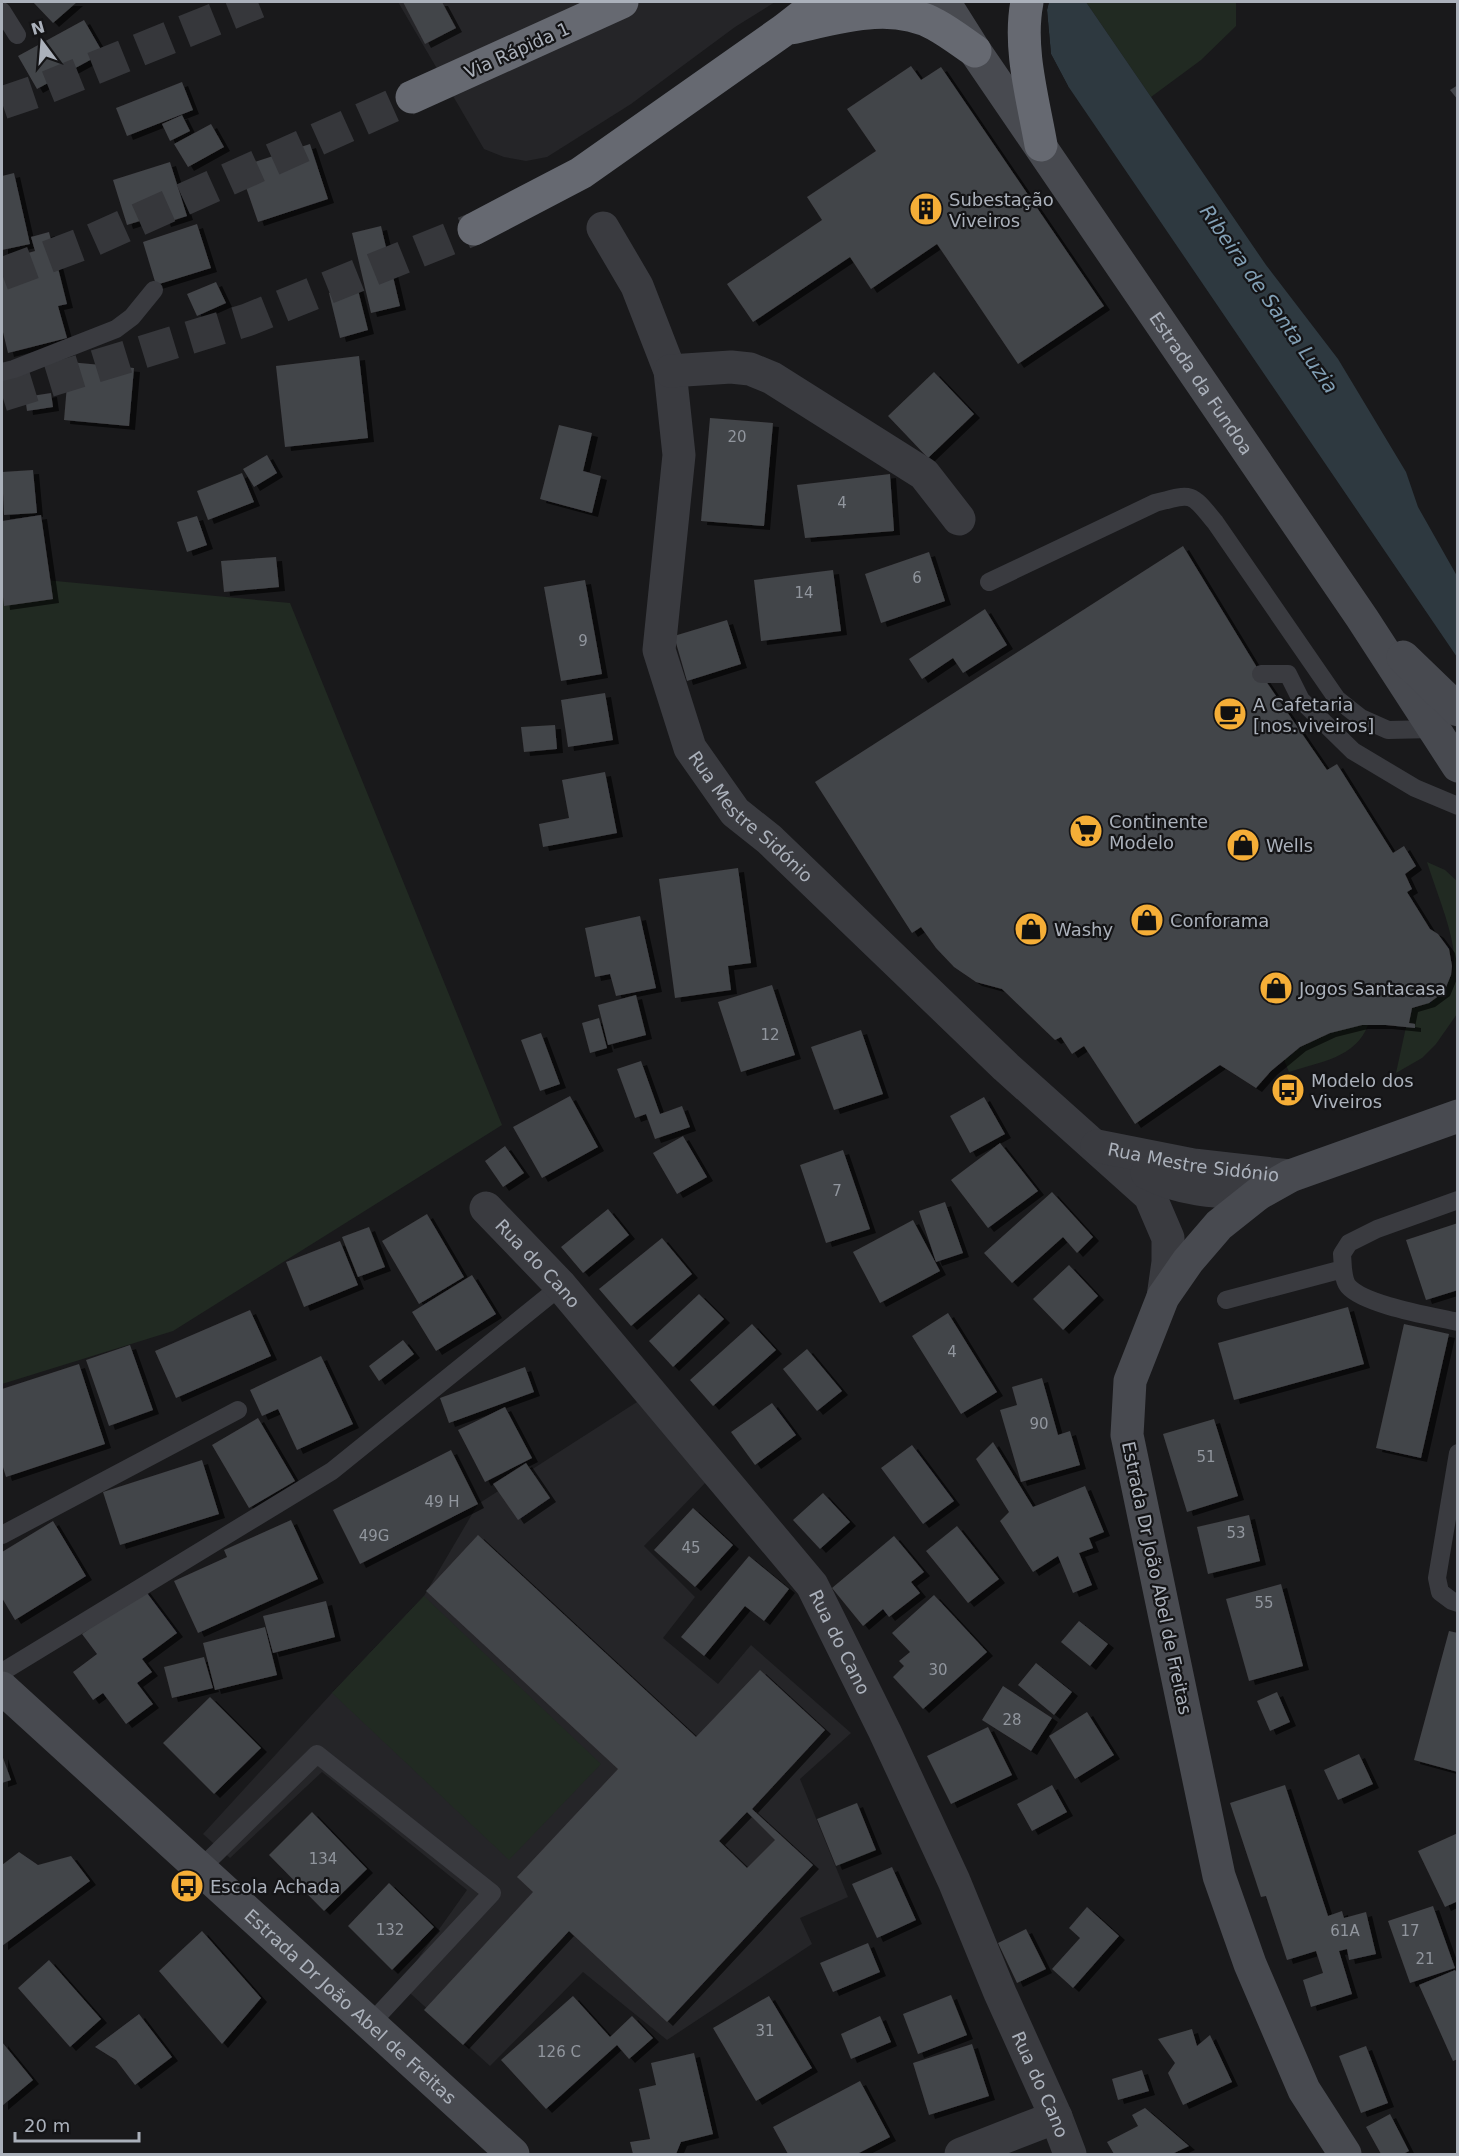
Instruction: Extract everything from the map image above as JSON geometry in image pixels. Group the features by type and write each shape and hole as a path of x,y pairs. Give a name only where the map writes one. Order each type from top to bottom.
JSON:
{"highway":[{"name":"Via Rápida 1","path":"412,97 622,2"},
{"path":"474,229 581,173 784,30 820,2"},
{"path":"1027,2 1024,28 1028,71 1041,146"},
{"path":"784,30 842,16 882,12 912,16 934,24 975,51"}],"street":[{"name":"Estrada da Fundoa","path":"944,2 975,51 1362,618 1446,720 1458,766"},
{"name":"Rua Mestre Sidónio","path":"603,228 637,286 670,371 680,455 658,650 690,748 735,812 769,838 1006,1067 1150,1196 1167,1238 1168,1262 1163,1297"},
{"path":"670,371 731,367 750,369 772,378 924,474 959,519"},
{"name":"Estrada Dr João Abel de Freitas","path":"1345,2154 1304,2090 1250,1964 1219,1876 1127,1434 1130,1381 1163,1297 1188,1260 1219,1225 1258,1194 1290,1176 1458,1116"},
{"name":"Rua Mestre Sidónio","path":"1095,1146 1193,1164 1290,1176"},
{"name":"Rua Mestre Sidónio","path":"1095,1146 1165,1183 1211,1191 1258,1194"},
{"name":"Rua do Cano","path":"486,1208 561,1286 812,1584 885,1732 954,1881 1070,2154"},
{"name":"Estrada Dr João Abel de Freitas","path":"2,1688 513,2154"},
{"path":"961,2154 1056,2117"}],"lane":[{"path":"2,11 17,35"},
{"path":"2,372 116,328 132,317 154,290"},
{"path":"989,582 1155,503 1184,495 1196,499 1215,522 1337,699 1361,718 1388,730 1446,720"},
{"path":"1261,674 1288,674 1301,700 1353,751 1415,788 1458,806"},
{"path":"1458,1200 1377,1229 1349,1243 1342,1254 1346,1284 1354,1292 1378,1303 1458,1322"},
{"path":"1226,1300 1343,1269"},
{"path":"2,1672 332,1471 561,1286"},
{"path":"2,1535 238,1410"},
{"path":"1458,1453 1437,1578 1440,1592 1452,1602 1458,1603"},
{"path":"200,1869 317,1754 492,1893 371,2023"}],"shaded area":[{"path":"398,2 775,2 735,27 631,104 547,157 526,161 504,157 484,149"},
{"path":"1086,2 1236,2 1236,26 1201,60 1151,97"},
{"path":"2,576 290,603 502,1125 173,1331 2,1384"},
{"path":"1427,862 1445,870 1457,881 1457,1014 1436,1044 1422,1058 1396,1073 1406,1027 1415,1028 1415,1024 1409,1023 1412,1008 1432,1001 1439,995 1446,987 1453,968 1451,937"},
{"path":"1368,1025 1355,1045 1346,1052 1289,1072 1284,1060 1312,1040 1345,1028"},
{"path":"637,1402 707,1481 644,1546 695,1597 663,1638 718,1684 751,1645 851,1733 800,1779 848,1897 800,1918 812,1944 667,2040 583,1972 490,2066 400,1984 467,1890 322,1772 230,1858 203,1834 424,1596 478,1504"},
{"path":"424,1596 601,1764 509,1860 332,1693"}],"water":[{"name":"Ribeira de Santa Luzia","path":"1049,2 1086,2 1266,265 1338,359 1406,472 1418,507 1457,576 1457,657 1068,86 1051,54 1047,10"}],"pier":[{"path":"1046,2 1049,2 1047,10 1051,54 1068,86 1066,88 1048,54 1044,10"}],"building":[{"path":"33,2 77,2 53,23"},
{"path":"403,2 442,2 456,28 425,44"},
{"path":"84,20 103,53 37,89 18,56"},
{"name":"Subestação Viveiros","path":"911,66 921,80 941,67 1104,306 1018,364 937,244 871,289 850,257 753,322 727,284 822,220 807,197 876,151 847,109"},
{"path":"182,82 193,110 127,136 116,108"},
{"path":"1458,85 1458,100 1450,90"},
{"path":"182,115 190,131 170,141 162,124"},
{"path":"211,124 224,147 188,167 174,144"},
{"path":"310,144 328,199 258,222 239,167"},
{"path":"170,162 187,216 165,223 162,214 127,225 113,180"},
{"path":"14,173 30,244 2,250 2,176"},
{"path":"197,224 211,268 156,285 143,242"},
{"path":"381,226 400,306 371,313 352,233"},
{"path":"49,232 67,304 58,306 67,338 8,353 2,328 2,260 35,251 31,237"},
{"path":"216,282 226,303 197,316 187,294"},
{"path":"357,286 368,330 340,338 329,293"},
{"path":"359,356 368,438 285,447 276,366"},
{"path":"69,362 134,368 129,426 64,420"},
{"path":"934,372 974,414 928,458 888,416"},
{"path":"51,393 53,407 27,411 25,397"},
{"path":"710,418 773,423 764,526 701,521"},
{"path":"559,425 592,433 583,471 601,476 592,513 540,499"},
{"path":"267,455 277,473 254,487 243,469"},
{"path":"33,470 37,513 4,515 2,472"},
{"path":"242,473 254,502 208,520 197,491"},
{"path":"890,474 894,531 805,538 797,485"},
{"path":"41,515 53,599 4,606 2,521"},
{"path":"197,516 207,545 187,552 177,522"},
{"path":"1183,546 1261,674 1327,770 1337,764 1393,853 1404,846 1416,866 1405,874 1412,889 1407,892 1430,929 1438,934 1449,949 1452,966 1444,992 1429,1003 1412,1008 1409,1023 1415,1024 1415,1028 1362,1025 1330,1033 1300,1047 1271,1071 1256,1088 1220,1065 1135,1124 1084,1046 1072,1054 1061,1037 1055,1040 1002,989 976,982 954,967 921,927 912,933 815,782"},
{"path":"929,552 945,601 881,623 865,574"},
{"path":"276,557 279,587 224,592 221,561"},
{"path":"833,570 841,631 761,641 754,580"},
{"path":"585,580 602,674 561,681 544,587"},
{"path":"985,609 1007,645 963,673 953,658 922,679 909,659"},
{"path":"727,620 741,664 687,681 674,636"},
{"path":"605,693 613,740 568,747 561,700"},
{"path":"555,725 557,749 524,752 521,727"},
{"path":"605,772 617,833 543,847 539,824 569,818 562,780"},
{"path":"738,868 751,963 728,966 731,990 675,998 659,879"},
{"path":"640,916 656,988 616,996 610,974 595,977 585,928"},
{"path":"772,985 795,1055 741,1072 718,1002"},
{"path":"636,995 646,1035 608,1045 598,1005"},
{"path":"599,1018 607,1048 590,1053 582,1023"},
{"path":"861,1030 883,1094 834,1110 811,1047"},
{"path":"541,1033 560,1084 540,1091 521,1040"},
{"path":"641,1061 660,1114 682,1106 690,1127 655,1139 646,1114 635,1118 617,1069"},
{"path":"570,1096 598,1147 542,1178 513,1127"},
{"path":"984,1097 1005,1134 970,1153 950,1116"},
{"path":"683,1136 707,1177 677,1194 653,1153"},
{"path":"1000,1143 1038,1191 988,1228 951,1180"},
{"path":"505,1146 524,1173 503,1187 485,1161"},
{"path":"843,1150 870,1229 826,1243 800,1165"},
{"path":"1052,1192 1093,1237 1077,1253 1063,1237 1012,1283 984,1253"},
{"path":"945,1202 963,1253 936,1262 919,1211"},
{"path":"608,1209 629,1235 583,1273 561,1247"},
{"path":"427,1214 464,1277 419,1304 382,1241"},
{"path":"913,1220 940,1271 880,1303 853,1252"},
{"path":"1458,1223 1458,1290 1426,1300 1406,1240"},
{"path":"369,1227 385,1267 358,1277 342,1237"},
{"path":"662,1238 692,1274 631,1326 599,1289"},
{"path":"340,1241 358,1285 304,1307 286,1262"},
{"path":"1069,1265 1098,1296 1063,1330 1033,1299"},
{"path":"472,1275 496,1314 436,1351 412,1312"},
{"path":"699,1294 724,1319 673,1367 649,1341"},
{"path":"1348,1307 1364,1364 1234,1400 1218,1343"},
{"path":"250,1310 271,1356 176,1398 155,1351"},
{"path":"948,1313 997,1392 961,1414 912,1336"},
{"path":"752,1324 776,1350 713,1406 690,1380"},
{"path":"1404,1324 1449,1334 1421,1458 1376,1448"},
{"path":"403,1340 414,1354 379,1381 369,1366"},
{"path":"130,1345 153,1410 109,1426 86,1360"},
{"path":"807,1349 842,1391 817,1411 783,1369"},
{"path":"321,1356 353,1424 297,1450 278,1409 262,1416 250,1390"},
{"path":"79,1364 105,1444 6,1477 2,1464 2,1389"},
{"path":"525,1367 534,1392 449,1423 440,1398"},
{"path":"1042,1378 1058,1435 1070,1431 1080,1465 1021,1482 1000,1410 1017,1405 1012,1387"},
{"path":"772,1403 796,1435 755,1465 731,1432"},
{"path":"505,1407 532,1458 485,1482 458,1430"},
{"path":"258,1418 295,1481 249,1508 212,1445"},
{"path":"1214,1419 1238,1496 1187,1512 1163,1434"},
{"path":"993,1442 1033,1507 1085,1486 1104,1532 1089,1538 1093,1548 1079,1553 1092,1585 1073,1593 1058,1556 1033,1572 1000,1521 1009,1512 976,1459"},
{"path":"912,1445 954,1501 923,1524 881,1468"},
{"path":"451,1450 478,1504 360,1564 333,1510"},
{"path":"202,1460 219,1514 120,1545 103,1492"},
{"path":"526,1463 550,1498 518,1520 493,1484"},
{"path":"823,1493 850,1522 820,1549 793,1520"},
{"path":"693,1508 733,1545 695,1587 654,1550"},
{"path":"1249,1515 1260,1561 1208,1574 1197,1527"},
{"path":"291,1520 318,1579 198,1633 174,1581 227,1557 224,1550"},
{"path":"53,1521 86,1576 15,1620 2,1598 2,1552"},
{"path":"957,1526 999,1579 968,1603 926,1551"},
{"path":"478,1535 696,1737 760,1670 825,1730 752,1809 813,1865 667,2022 569,1931 463,2045 424,2010 533,1892 517,1877 618,1769 426,1591","holes":["747,1812 775,1840 747,1868 719,1841"]},
{"path":"894,1536 924,1572 911,1582 920,1593 889,1617 883,1609 863,1626 832,1588"},
{"path":"749,1556 789,1589 764,1621 745,1606 704,1656 681,1637"},
{"path":"1281,1584 1303,1666 1249,1681 1226,1599"},
{"path":"144,1589 177,1633 142,1659 152,1672 137,1683 153,1704 126,1724 103,1693 93,1700 73,1672 97,1654 82,1634"},
{"path":"934,1595 987,1652 923,1709 893,1677 904,1666 899,1661 910,1652 892,1633"},
{"path":"326,1601 335,1637 273,1653 263,1616"},
{"path":"1079,1621 1108,1644 1090,1666 1061,1642"},
{"path":"265,1627 277,1675 215,1690 203,1643"},
{"path":"1449,1631 1458,1633 1458,1772 1414,1760"},
{"path":"204,1657 213,1688 172,1698 164,1667"},
{"path":"1036,1663 1072,1692 1054,1715 1018,1685"},
{"path":"1003,1686 1052,1718 1031,1751 982,1720"},
{"path":"1277,1692 1290,1722 1270,1731 1257,1701"},
{"path":"210,1697 261,1748 214,1794 163,1743"},
{"path":"1087,1712 1114,1755 1075,1779 1049,1736"},
{"path":"988,1727 1012,1775 951,1804 927,1756"},
{"path":"1359,1754 1373,1784 1338,1800 1324,1770"},
{"path":"2,1755 11,1780 2,1783"},
{"path":"1052,1785 1067,1812 1032,1831 1017,1804"},
{"path":"1285,1785 1328,1916 1342,1911 1344,1918 1366,1912 1376,1954 1349,1960 1347,1949 1339,1951 1352,1994 1311,2007 1303,1980 1323,1973 1316,1951 1287,1960 1266,1896 1261,1897 1230,1803"},
{"path":"857,1803 876,1850 836,1866 817,1819"},
{"path":"312,1812 367,1869 324,1911 269,1855"},
{"path":"1458,1833 1458,1901 1445,1907 1418,1851"},
{"path":"19,1852 38,1865 71,1856 90,1881 2,1946 2,1865"},
{"path":"892,1867 916,1920 877,1938 852,1884"},
{"path":"389,1883 434,1927 392,1970 348,1926"},
{"path":"1433,1906 1455,1968 1410,1983 1388,1921"},
{"path":"1087,1907 1119,1936 1073,1988 1052,1969 1080,1938 1069,1928"},
{"path":"1026,1929 1046,1969 1017,1983 998,1943"},
{"path":"202,1931 261,1998 222,2044 159,1971"},
{"path":"868,1943 880,1972 833,1992 820,1963"},
{"path":"49,1960 101,2019 70,2047 18,1988"},
{"path":"1455,1970 1458,1975 1458,2059 1453,2061 1419,1985"},
{"path":"951,1995 967,2035 918,2054 903,2014"},
{"path":"573,1996 610,2037 632,2016 653,2038 629,2059 617,2045 546,2109 501,2060"},
{"path":"769,1996 812,2068 756,2101 713,2028"},
{"path":"139,2014 172,2057 135,2085 116,2060 95,2047"},
{"path":"880,2016 891,2042 851,2059 841,2034"},
{"path":"1192,2029 1197,2046 1210,2035 1232,2082 1183,2105 1168,2073 1175,2063 1158,2039"},
{"path":"2,2042 33,2080 2,2106"},
{"path":"972,2044 989,2096 929,2115 913,2063"},
{"path":"1366,2046 1388,2103 1361,2113 1339,2056"},
{"path":"694,2053 713,2134 681,2142 676,2154 633,2154 630,2142 650,2139 639,2089 656,2085 651,2063"},
{"path":"1142,2070 1149,2091 1118,2100 1112,2079"},
{"path":"860,2081 890,2137 857,2154 788,2154 773,2127"},
{"path":"1145,2108 1189,2146 1172,2154 1114,2154 1107,2142 1138,2126 1132,2115"},
{"path":"1390,2114 1409,2151 1403,2154 1381,2154 1366,2127"}],"tunnel":[{"path":"2,103 40,90 258,2"},
{"path":"2,274 93,240 412,97"},
{"path":"2,395 247,320 474,229"}],"place":[{"name":"Subestação Viveiros","path":"926,209"},
{"name":"A Cafetaria [nos.viveiros]","path":"1230,714"},
{"name":"Continente Modelo","path":"1086,831"},
{"name":"Wells","path":"1243,845"},
{"name":"Conforama","path":"1147,920"},
{"name":"Washy","path":"1031,929"},
{"name":"Jogos Santacasa","path":"1276,988"},
{"name":"Modelo dos Viveiros","path":"1288,1090"},
{"name":"Escola Achada","path":"187,1886"}]}
